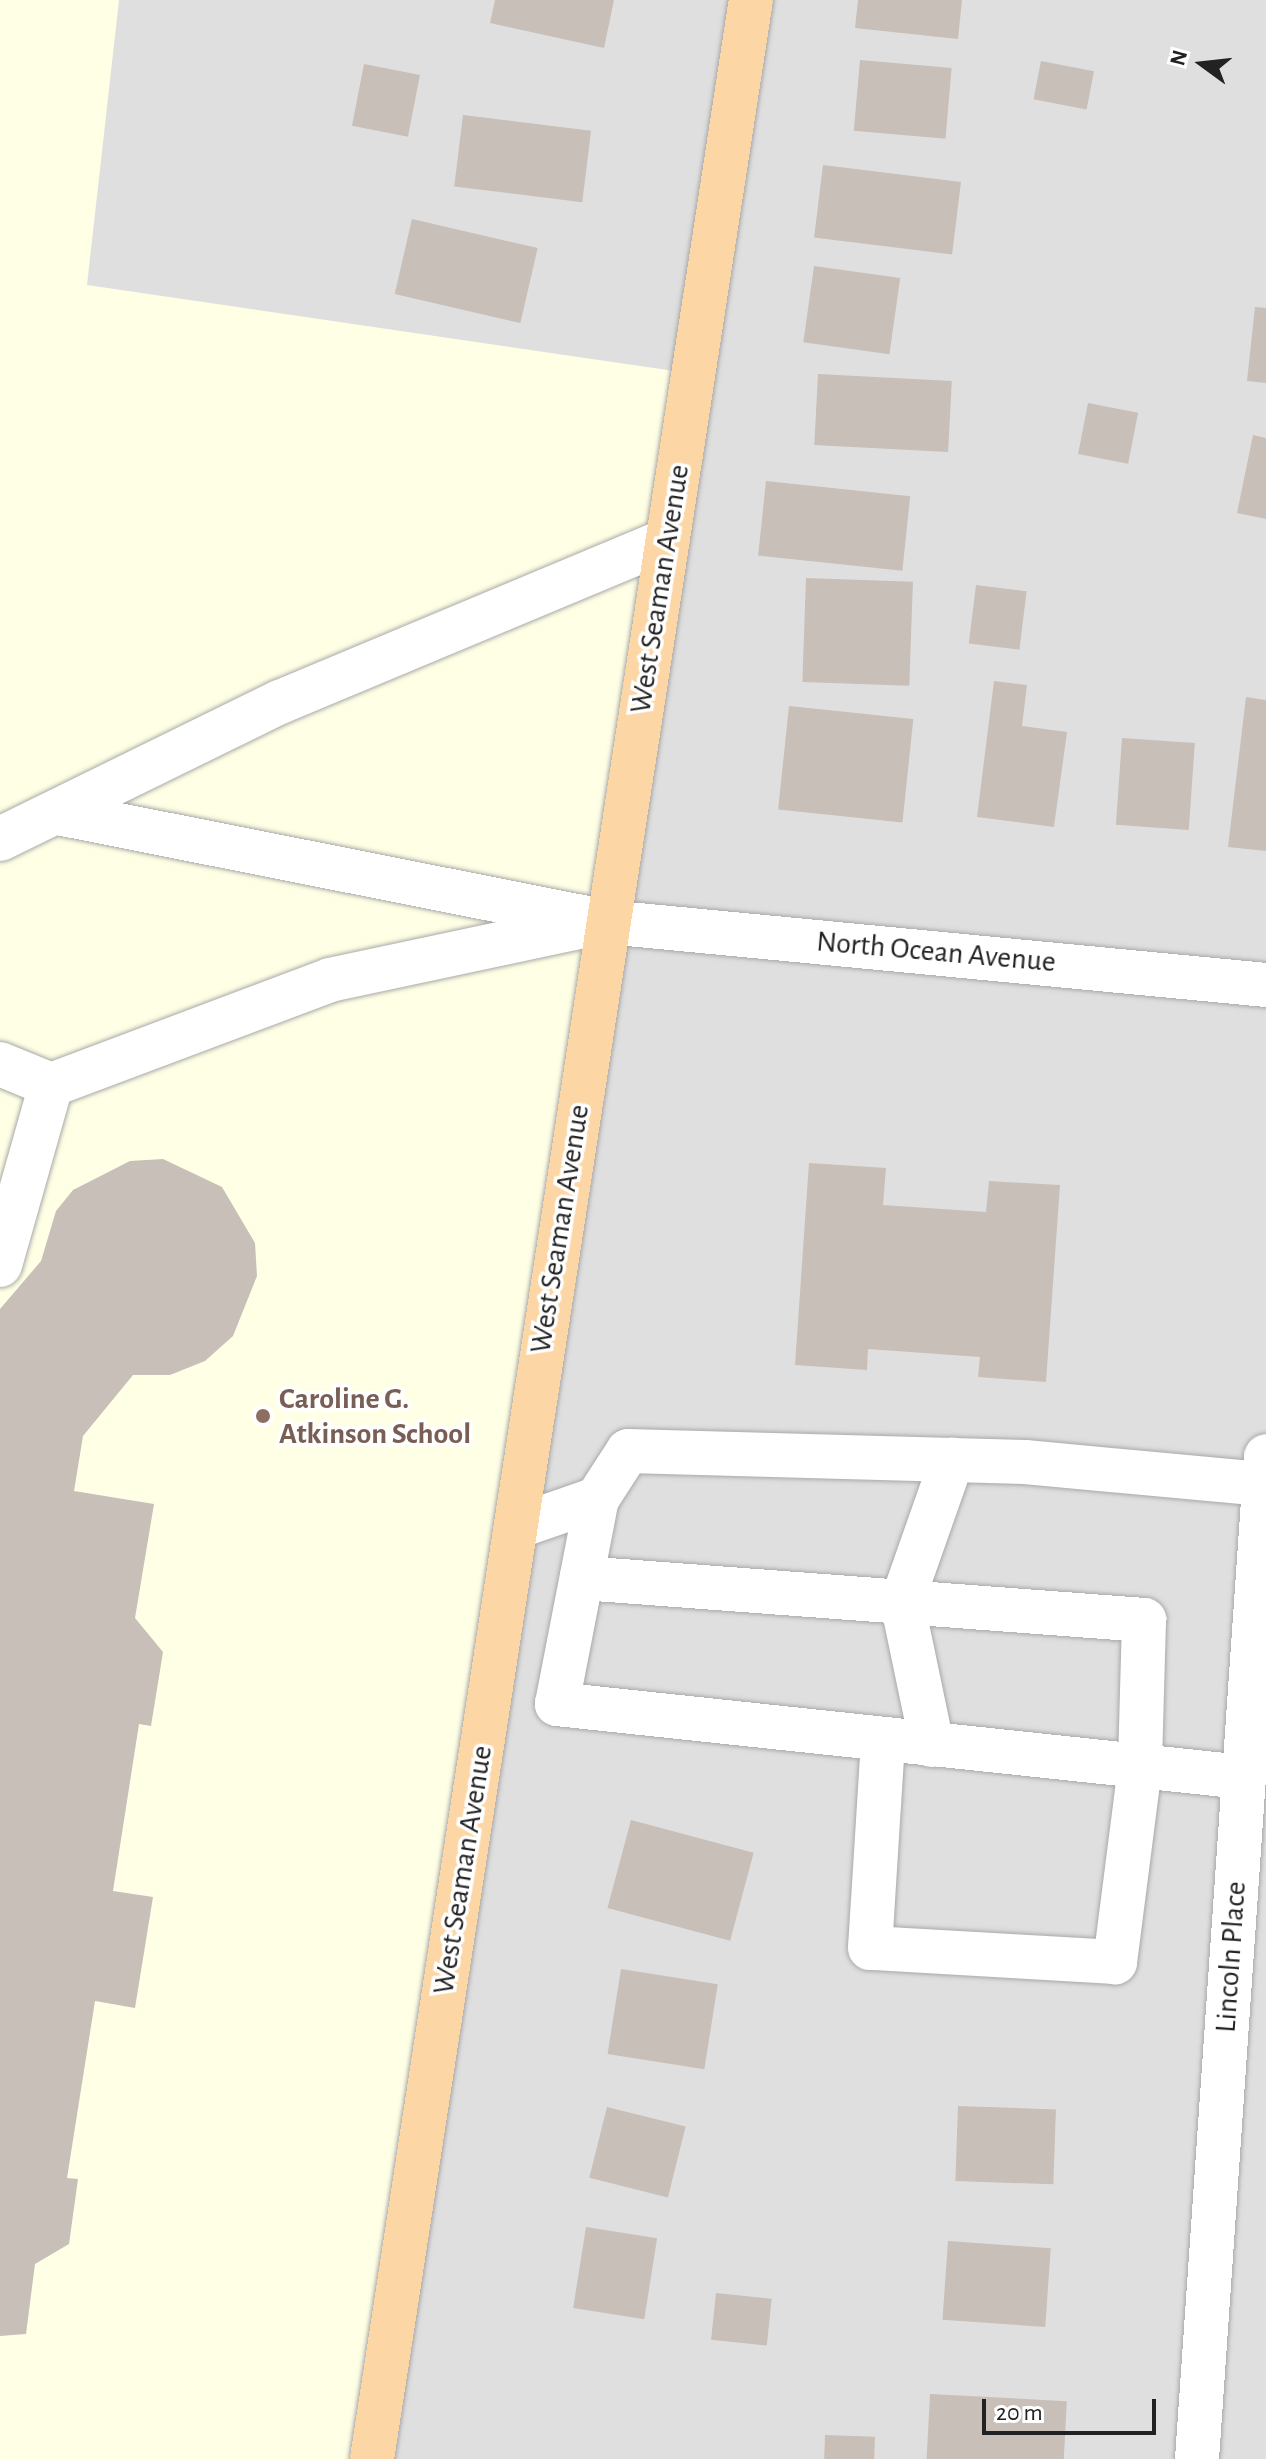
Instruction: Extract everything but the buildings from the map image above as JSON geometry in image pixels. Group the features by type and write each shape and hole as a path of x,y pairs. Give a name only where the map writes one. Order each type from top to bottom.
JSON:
{"main road":[{"name":"West Seaman Avenue","path":"372,2459 751,0"}],"street":[{"path":"0,839 280,702 668,540"},
{"path":"58,813 607,922"},
{"path":"0,1064 51,1085 330,980 607,922"},
{"name":"North Ocean Avenue","path":"607,922 1266,985"},
{"path":"0,1265 51,1085"},
{"path":"1243,1777 557,1704 597,1499 628,1451 1265,1470"},
{"path":"932,1745 902,1602 952,1460"},
{"name":"Lincoln Place","path":"1197,2459 1265,1470"},
{"path":"516,1527 597,1499"},
{"path":"582,1578 1144,1620 1140,1767 1115,1962 870,1948 883,1739"}],"shaded area":[{"path":"0,0 1266,0 1266,2459 0,2459"},
{"name":"Caroline G. Atkinson School","path":"0,0 119,0 87,285 688,373 363,2459 0,2459"}],"place":[{"name":"Caroline G. Atkinson School","path":"263,1416"}]}
